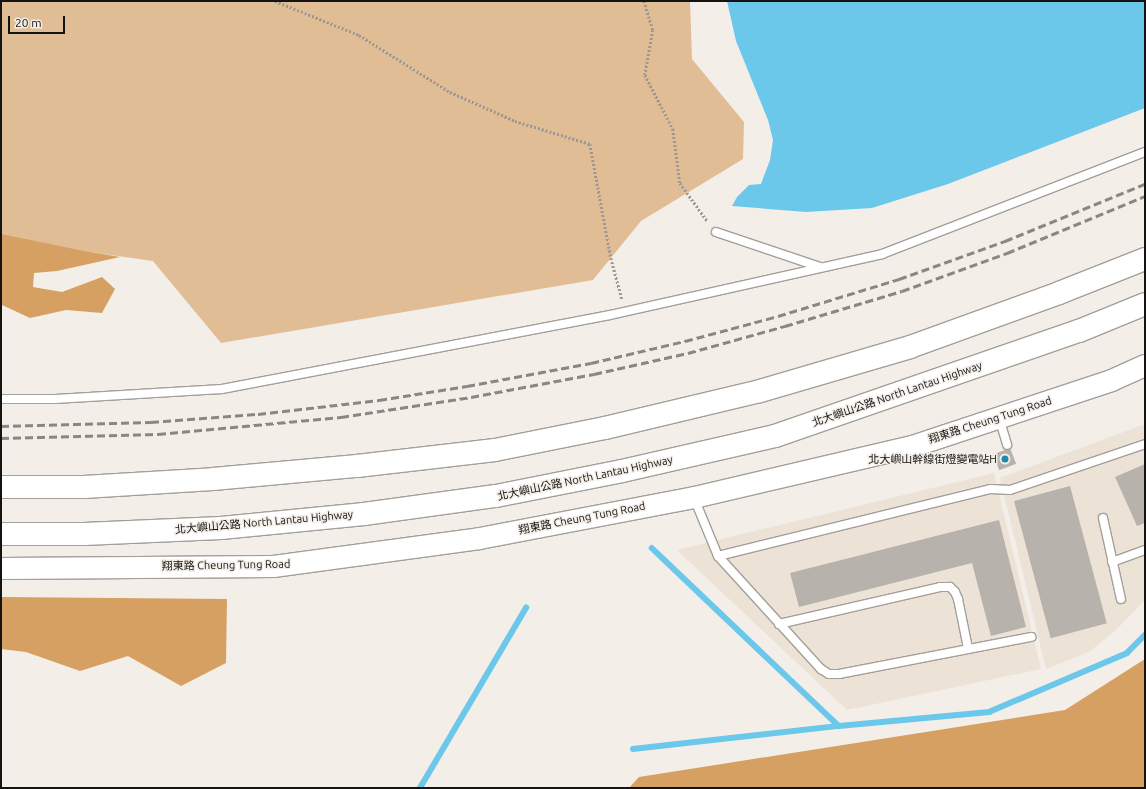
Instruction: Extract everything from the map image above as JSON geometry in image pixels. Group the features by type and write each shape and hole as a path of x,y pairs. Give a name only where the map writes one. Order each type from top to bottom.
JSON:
{"highway":[{"path":"1,487 84,487 213,479 357,466 495,450 605,428 760,391 910,347 1145,260"},
{"name":"北大嶼山公路 North Lantau Highway","path":"1,534 84,534 220,528 357,515 496,496 622,471 775,436 1079,331 1145,304"}],"main road":[{"name":"翔東路 Cheung Tung Road","path":"1,568 274,566 479,538 694,497 912,446 1111,380 1145,365"}],"lane":[{"path":"1,399 55,399 222,389 625,311 882,254 1145,152"},
{"path":"716,232 821,267"},
{"path":"999,417 1007,445"},
{"path":"718,556 991,489 1016,489 1145,444"},
{"path":"694,497 718,556 821,670 829,674 839,674 1030,637"},
{"path":"1102,518 1121,599"},
{"path":"1112,562 1145,550"},
{"path":"779,624 940,587 950,587 955,592 958,599 968,648"}],"path":[{"path":"276,1 359,35 450,92 515,121 590,144 611,258 625,311"},
{"path":"644,1 653,30 645,75 673,129 680,183 716,232"}],"shaded area":[{"path":"1,1 690,1 692,59 744,122 743,159 641,221 593,280 221,343 153,261 61,248 1,235"},
{"path":"1,234 120,257 57,271 34,273 33,287 62,292 102,277 115,289 102,313 66,310 30,318 2,305 1,306"},
{"path":"1145,424 1145,600 1115,631 1089,652 1046,669 1000,478"},
{"path":"994,473 1041,669 847,710 677,550"},
{"path":"1,597 227,599 226,663 181,686 128,656 80,671 26,652 1,649"},
{"path":"1145,659 1145,788 629,788 639,777 1065,710"}],"water":[{"path":"727,1 1145,1 1145,108 948,184 872,208 806,212 732,206 737,197 749,185 761,184 770,160 773,140 768,120 736,41"}],"building":[{"name":"北大嶼山幹線街燈變電站H","path":"1010,448 1016,464 999,470 993,454"},
{"path":"1145,464 1145,523 1137,526 1115,477"},
{"path":"1070,486 1107,623 1051,638 1014,501"},
{"path":"999,520 1026,627 991,636 972,563 799,607 790,573"}],"waterway":[{"path":"652,548 839,726"},
{"path":"420,788 526,608"},
{"path":"633,749 839,726 989,712 1127,653 1145,635"}],"railway":[{"path":"1,426 151,422 258,414 379,400 467,386 591,363 685,341 778,316 899,279 1005,241 1145,184"},
{"path":"1,438 158,434 341,417 471,397 594,374 688,353 902,291 1007,253 1145,196"}],"place":[{"name":"北大嶼山幹線街燈變電站H","path":"1005,459"}]}
